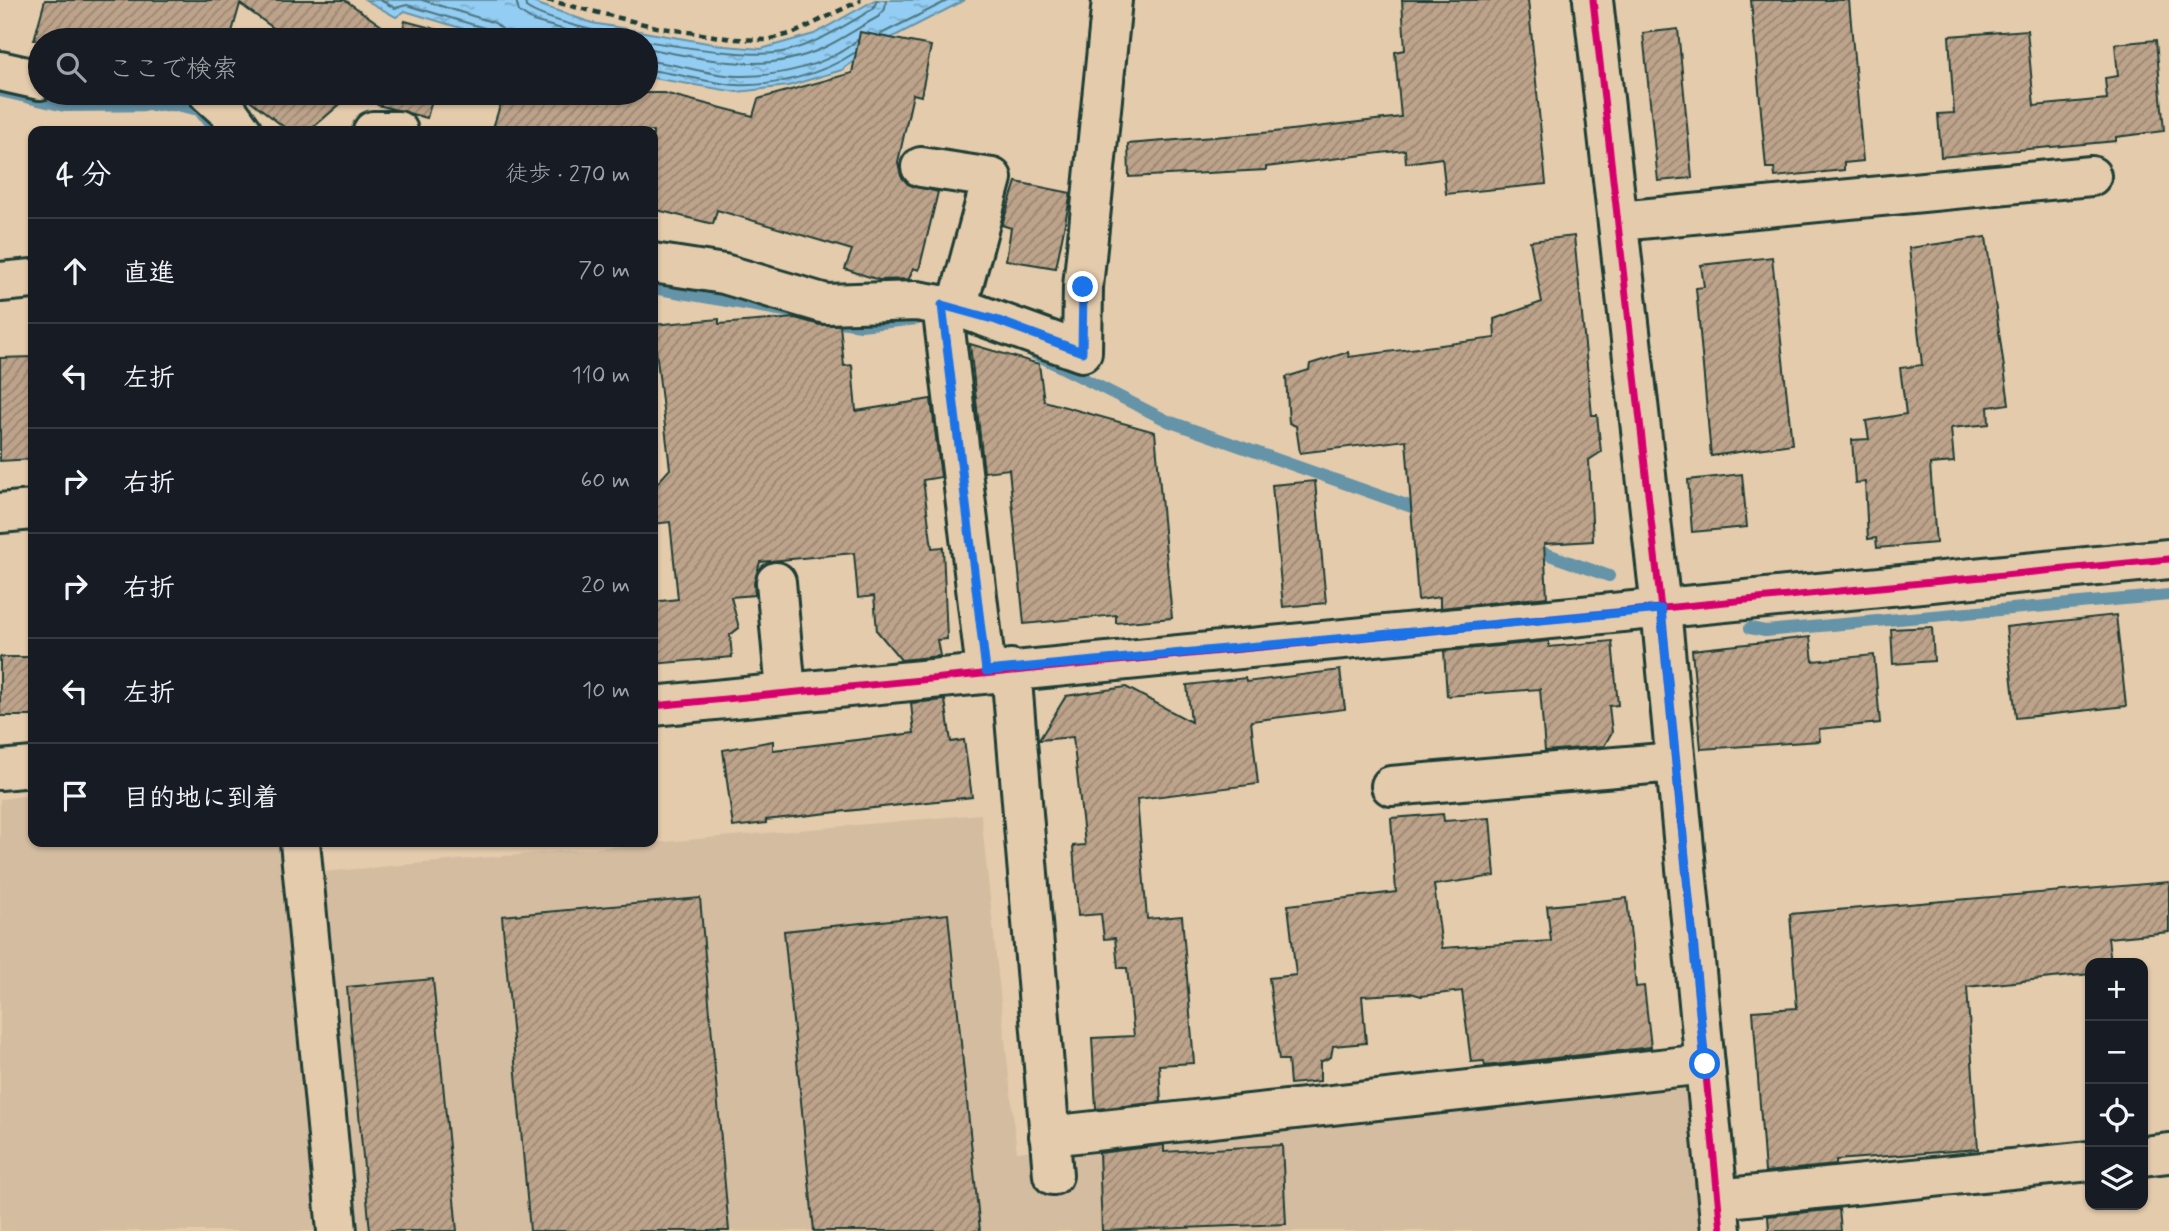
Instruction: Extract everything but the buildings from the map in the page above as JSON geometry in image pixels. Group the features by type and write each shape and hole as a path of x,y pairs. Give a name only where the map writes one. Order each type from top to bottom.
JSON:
{"street":[{"path":"658,264 724,274 826,304 917,301 950,306 1082,352 1083,287 1112,0"},
{"path":"1593,0 1661,609 1719,1215 2085,1162"},
{"path":"0,71 28,77"},
{"path":"221,105 238,126"},
{"path":"921,167 992,178 950,306 998,670 1053,1175"},
{"path":"1619,221 2091,176"},
{"path":"0,282 28,279"},
{"path":"0,513 28,510"},
{"path":"658,705 998,670 2169,559"},
{"path":"776,582 786,692"},
{"path":"1391,786 1675,762"},
{"path":"0,771 28,768"},
{"path":"300,847 337,1231"},
{"path":"1049,1136 1705,1064"},
{"path":"2148,1155 2169,1153"}],"path":[{"path":"547,0 656,27 733,39 767,40 794,33 860,0"}],"shaded area":[{"path":"28,796 28,847 294,847 328,1231 0,1231 0,799"},
{"path":"981,814 1017,1152 1687,1079 1701,1231 352,1231 319,881 323,872 607,847 658,847 658,842"}],"water":[{"path":"366,0 526,0 592,23 621,28 461,28 405,11 396,17"},
{"path":"875,0 965,0 871,48 842,70 788,86 737,92 658,79 658,34 761,49 814,34"}],"waterway":[{"path":"0,91 28,98"},
{"path":"60,105 175,105"},
{"path":"175,105 199,110 211,126"},
{"path":"658,289 790,312"},
{"path":"825,320 861,325 918,319"},
{"path":"1035,354 1168,421 1426,512"},
{"path":"1530,548 1609,576"},
{"path":"1750,628 1765,631 2169,595"}],"cycle path":[{"path":"1593,0 1661,609 1721,1231"},
{"path":"658,706 2169,559"}],"route":[{"path":"1083,287 1082,352 996,320 942,305 986,671 1661,609 1705,1064"}]}
